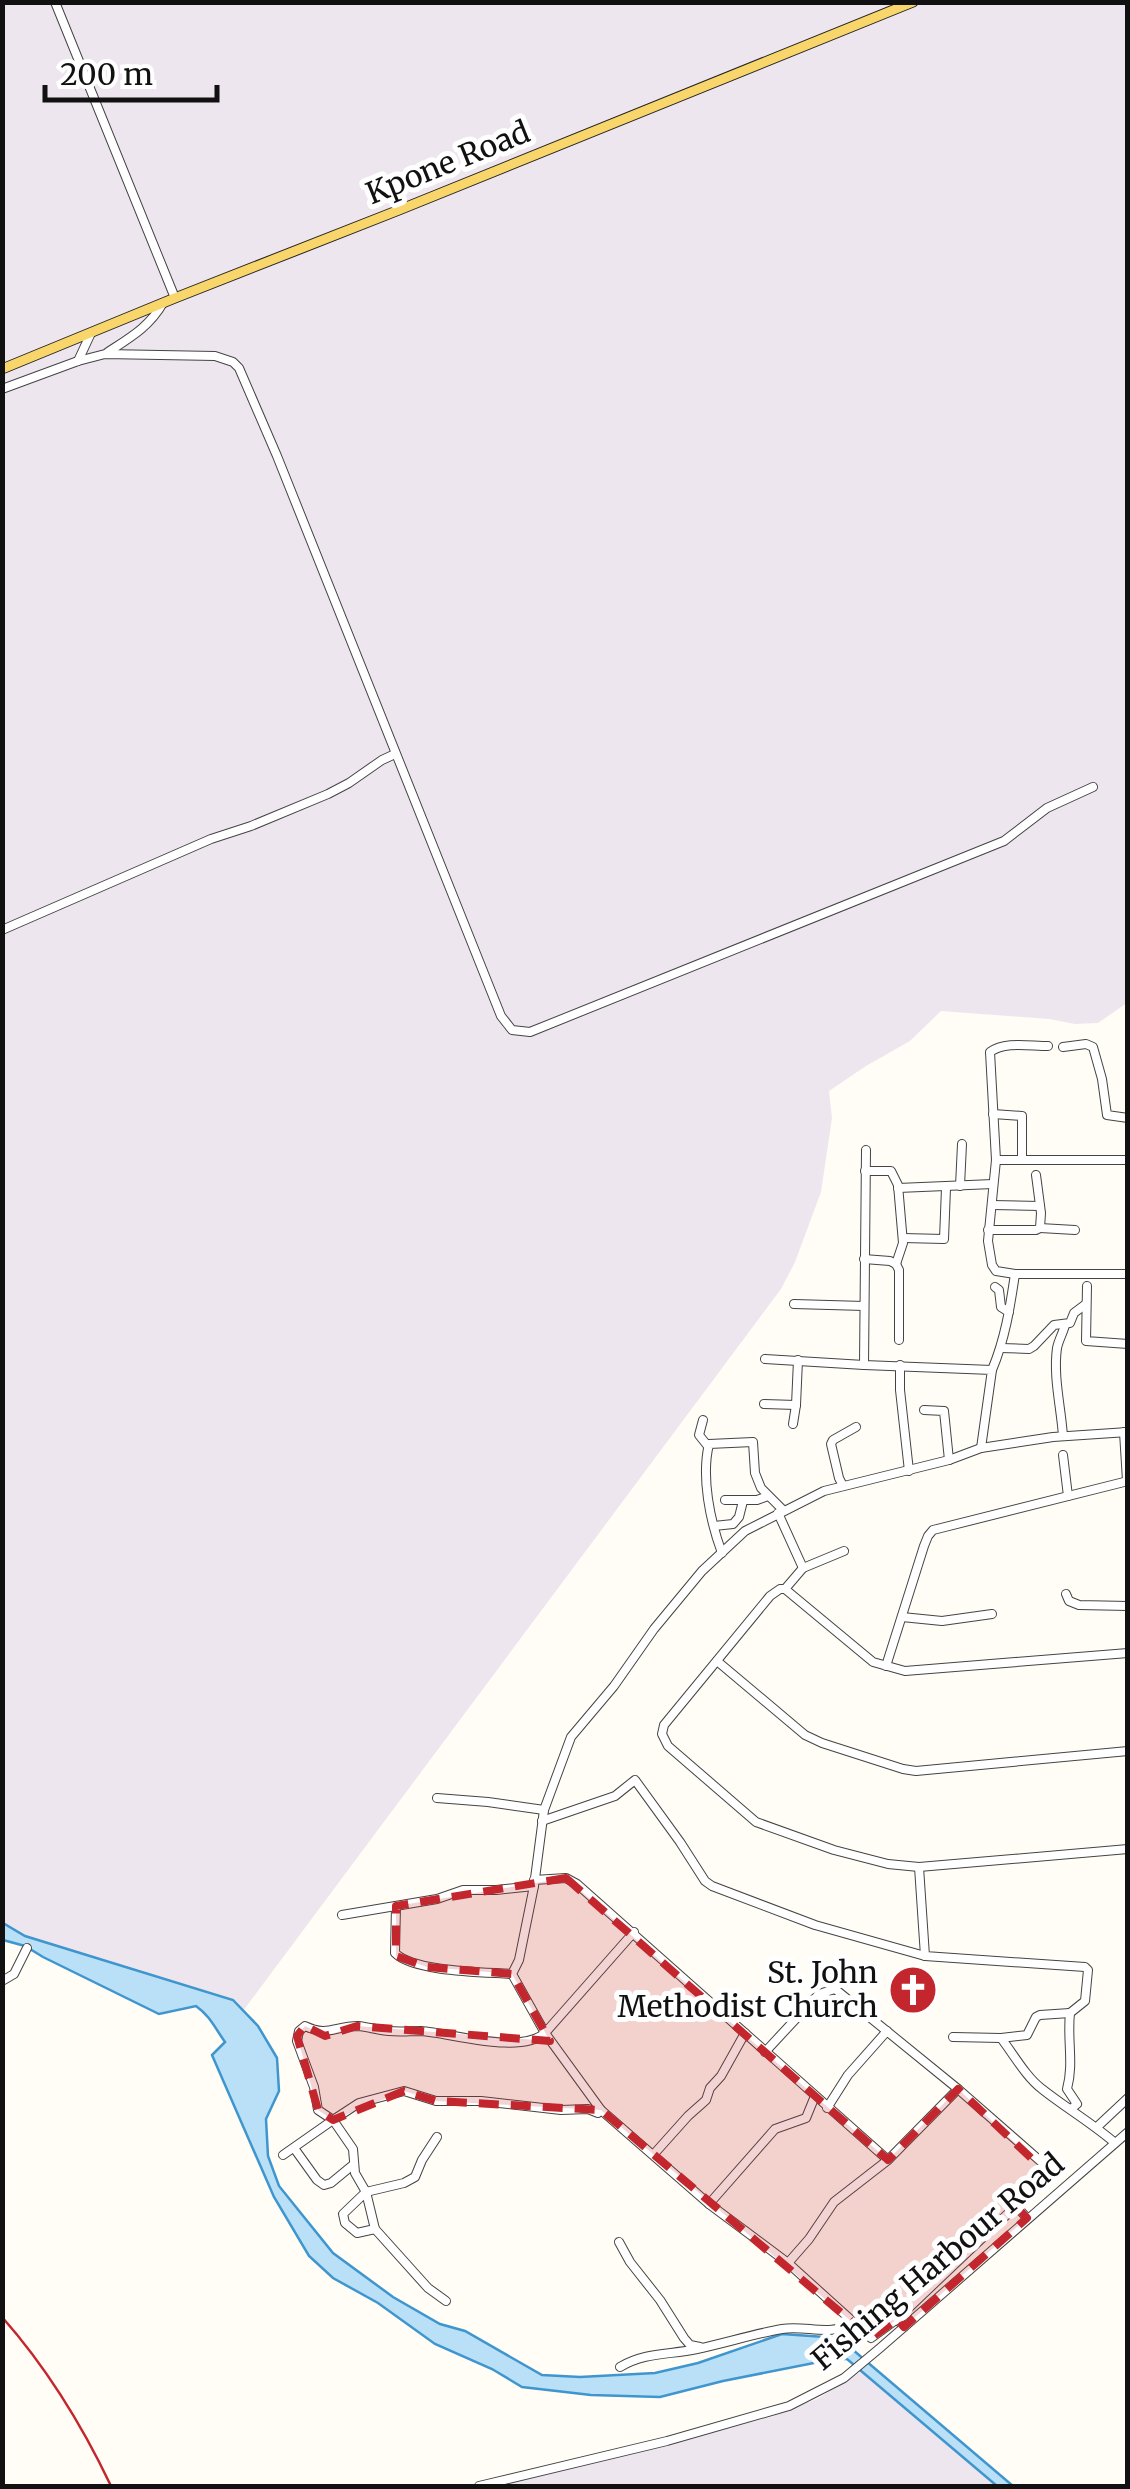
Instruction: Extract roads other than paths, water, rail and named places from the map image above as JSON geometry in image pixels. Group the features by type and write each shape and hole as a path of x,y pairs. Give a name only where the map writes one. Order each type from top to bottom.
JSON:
{"main road":[{"name":"Kpone Road","path":"2,369 913,2"}],"street":[{"path":"55,2 174,298"},
{"path":"104,354 142,331 163,303"},
{"path":"78,360 92,332"},
{"path":"2,390 104,354 215,356 239,368 501,1016 512,1030 524,1032 1004,841 1047,808 1093,788"},
{"path":"2,930 211,839 328,794 395,754"},
{"path":"1048,1046 1008,1045 990,1052 996,1160 988,1230 992,1266 1000,1273 1014,1274 1128,1274"},
{"path":"1063,1047 1093,1046 1107,1116 1128,1118"},
{"path":"993,1114 1022,1116 1022,1159"},
{"path":"960,1186 962,1144"},
{"path":"864,1365 866,1150"},
{"path":"996,1160 1128,1160"},
{"path":"866,1171 891,1171 898,1188 904,1243 896,1264 899,1340"},
{"path":"1036,1175 1040,1228"},
{"path":"898,1188 994,1184"},
{"path":"903,1238 944,1238 946,1188"},
{"path":"992,1205 1040,1206"},
{"path":"988,1230 1075,1230"},
{"path":"864,1259 896,1264"},
{"path":"981,1448 992,1370 1010,1312 1014,1274"},
{"path":"1086,1286 1086,1340 1128,1344"},
{"path":"994,1287 999,1290 1001,1308 1010,1312"},
{"path":"794,1304 864,1306"},
{"path":"1001,1348 1034,1346 1054,1325 1065,1325 1086,1304"},
{"path":"1063,1436 1057,1351 1065,1325"},
{"path":"765,1359 992,1370"},
{"path":"792,1424 798,1360"},
{"path":"900,1365 908,1470"},
{"path":"764,1404 796,1405"},
{"path":"924,1410 944,1410 949,1460"},
{"path":"703,1420 699,1435 708,1446 714,1526 722,1553"},
{"path":"843,1486 831,1444 856,1427"},
{"path":"512,1974 534,1883 544,1810 571,1737 702,1571 744,1532 824,1490 949,1460 981,1448 1126,1432 1127,1481 933,1530 924,1546 886,1666"},
{"path":"708,1446 754,1442 754,1472 781,1511 802,1568"},
{"path":"1063,1455 1068,1496"},
{"path":"724,1500 762,1500 768,1496"},
{"path":"714,1526 733,1524 740,1517 742,1500"},
{"path":"785,1590 802,1568 844,1550"},
{"path":"1128,1652 905,1672 874,1662 780,1589 770,1596 664,1725 662,1734 668,1746 756,1822 834,1850 888,1864 919,1867 1128,1849"},
{"path":"1066,1594 1079,1605 1128,1606"},
{"path":"902,1617 942,1621 992,1614"},
{"path":"717,1661 805,1735 903,1769 916,1771 1128,1751"},
{"path":"542,1821 615,1796 634,1780 712,1886 816,1925 925,1956 1085,1967 1089,1973 1087,1996 1081,2005 1070,2013 1036,2017 1026,2035 953,2037"},
{"path":"437,1798 544,1810"},
{"path":"919,1867 925,1956"},
{"path":"342,1915 437,1899 462,1890 496,1890 566,1878 634,1932 888,2160"},
{"path":"396,1906 394,1954 400,1959 427,1968 512,1974"},
{"path":"446,2301 428,2288 375,2229 352,2149 333,2120 318,2110 297,2034 305,2026 319,2032 356,2026 504,2042 534,2041 634,1932"},
{"path":"2,1981 14,1974 27,1948"},
{"path":"512,1974 545,2033 602,2110 710,2204 788,2263 880,2348"},
{"path":"765,2052 820,1994 832,1989 840,1991 1046,2166 1048,2174 900,2323 871,2338"},
{"path":"1070,2013 1068,2089 1078,2104 1071,2109"},
{"path":"828,2108 848,2074 887,2031"},
{"path":"654,2154 706,2100 745,2034"},
{"path":"1001,2038 1038,2087 1114,2143"},
{"path":"788,2263 834,2202 888,2160 958,2089"},
{"path":"283,2156 359,2103 404,2091 436,2101 588,2109 598,2113 602,2110"},
{"path":"710,2204 770,2134 806,2118 814,2096"},
{"path":"1097,2127 1128,2098"},
{"name":"Fishing Harbour Road","path":"479,2486 667,2442 772,2412 812,2396 872,2355 900,2323 1128,2132"},
{"path":"375,2229 358,2233 345,2223 343,2214 366,2192 404,2184 415,2177 437,2137"},
{"path":"294,2148 324,2185 354,2163"},
{"path":"1017,2205 1026,2218"},
{"path":"619,2242 684,2338 690,2345 704,2348"},
{"path":"620,2366 646,2355 663,2356 780,2329 837,2330 852,2322"}],"water":[{"path":"3,1923 25,1936 233,2000 258,2026 277,2058 279,2091 266,2119 268,2156 279,2186 333,2253 393,2297 440,2324 465,2331 542,2375 580,2377 655,2373 698,2363 782,2334 839,2338 1013,2486 997,2486 847,2359 723,2381 660,2397 591,2395 522,2387 435,2344 378,2303 333,2278 309,2256 274,2197 212,2055 225,2042 205,2014 196,2006 159,2014 25,1946 3,1940"}],"railway":[{"path":"2,2317 62,2398 111,2486"}],"place":[{"name":"St. John Methodist Church","path":"913,1990"}]}
